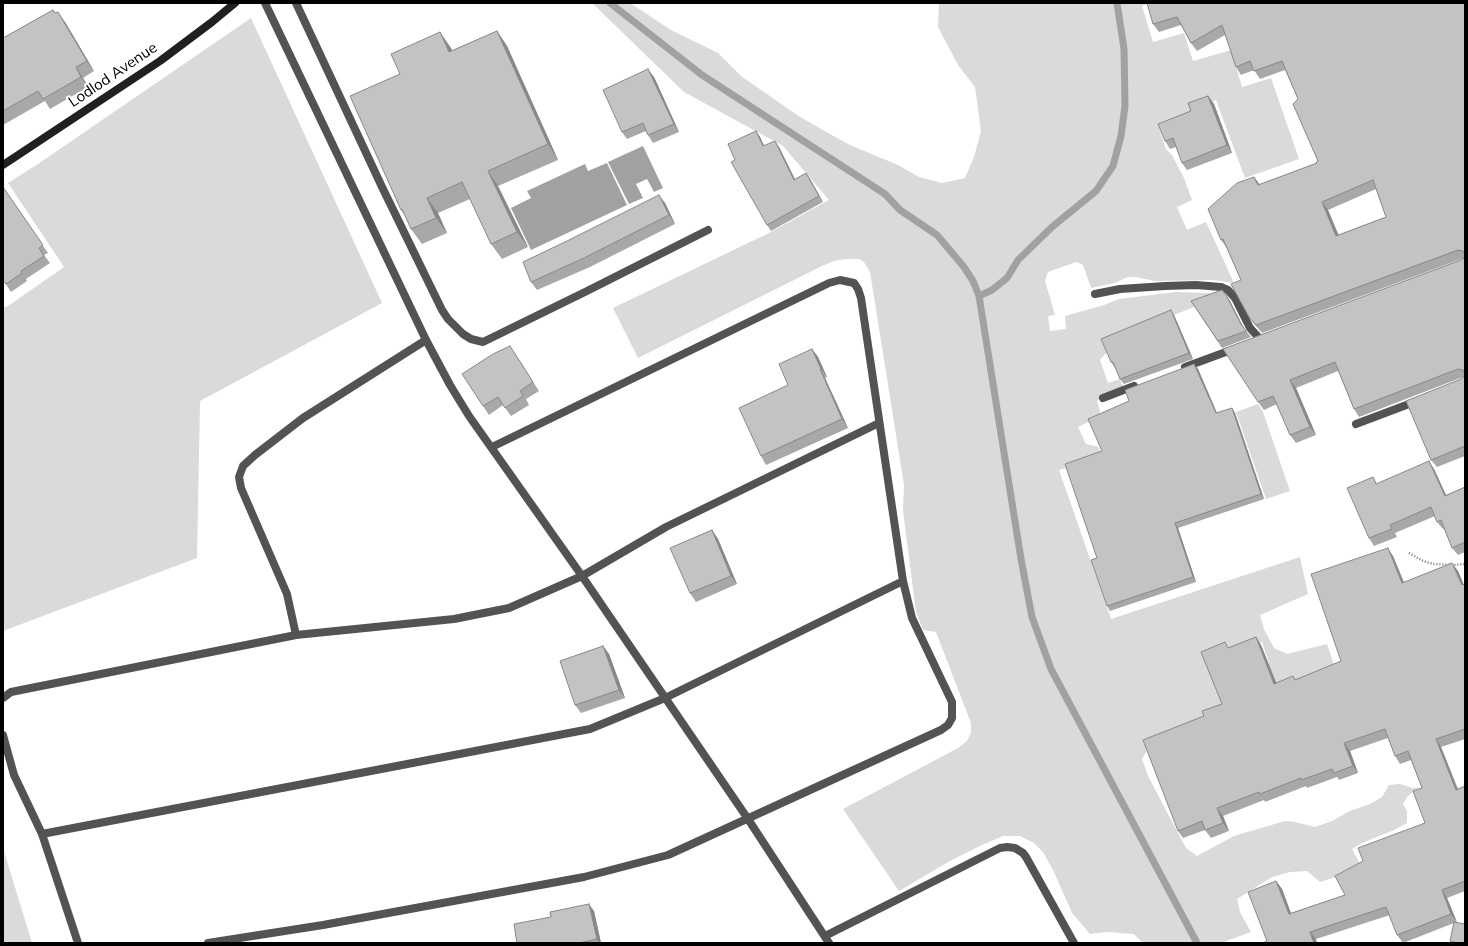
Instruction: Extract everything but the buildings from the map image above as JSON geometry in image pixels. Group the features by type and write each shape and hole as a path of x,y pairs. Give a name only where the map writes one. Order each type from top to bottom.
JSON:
{"main road":[{"name":"Lodlod Avenue","path":"3,165 160,61 235,3"}],"street":[{"path":"265,3 426,340 450,385 748,819 827,940 1000,848 1007,847 1015,848 1023,853 1074,943"},
{"path":"296,3 378,180 442,310 448,319 463,334 472,339 483,342 587,292 708,230"},
{"path":"208,943 323,925 584,877 668,855 941,730 948,725 952,718 952,702 912,618 903,581 858,289 854,283 840,280 829,283 492,447"},
{"path":"1095,294 1120,289 1176,286 1222,287 1228,290 1235,298 1250,328 1260,339"},
{"path":"296,635 287,594 241,488 239,477 243,466 303,418 426,340"},
{"path":"1174,371 1238,347"},
{"path":"1103,398 1138,385"},
{"path":"1356,424 1421,399"},
{"path":"3,698 11,692 296,635 454,619 509,608 582,576 666,527 879,423"},
{"path":"42,834 590,729 665,698 903,581"},
{"path":"3,735 14,775 42,834 78,943"}],"path":[{"path":"1409,553 1423,561 1433,564 1465,564"}],"shaded area":[{"path":"592,3 630,3 671,30 718,53 741,76 797,115 828,133 850,145 898,165 919,177 942,183 965,178 974,157 981,131 975,87 958,65 938,27 939,3 1150,3 1142,6 1153,42 1184,33 1193,61 1231,50 1242,87 1271,78 1299,159 1245,178 1216,100 1191,109 1193,116 1159,128 1166,149 1172,155 1184,178 1192,200 1177,207 1187,230 1206,222 1234,283 1213,280 1155,281 1128,277 1115,283 1091,288 1083,265 1076,262 1048,272 1045,281 1055,315 1048,316 1050,331 1066,329 1065,316 1104,305 1119,299 1176,292 1207,293 1222,296 1103,343 1107,352 1100,360 1108,383 1120,379 1123,387 1101,396 1097,402 1100,411 1099,417 1078,427 1086,444 1099,447 1101,457 1059,470 1111,619 1300,557 1308,594 1260,615 1264,629 1274,648 1287,654 1327,644 1334,665 1255,697 1257,669 1269,663 1262,642 1234,653 1205,659 1224,710 1154,738 1142,759 1148,776 1186,848 1197,856 1234,836 1285,821 1315,827 1332,821 1350,811 1370,804 1382,797 1389,785 1400,784 1413,788 1419,787 1407,797 1403,804 1407,811 1407,823 1352,849 1360,864 1342,875 1320,882 1307,871 1290,872 1272,877 1237,899 1240,912 1251,932 1226,941 1226,943 1143,943 1134,934 1106,932 1090,934 1072,913 1054,872 1043,852 1034,843 1020,836 1003,836 982,845 950,861 899,891 843,809 958,748 967,741 971,733 971,723 936,632 923,630 916,612 903,511 904,485 870,272 864,262 859,259 834,261 638,358 613,308 771,232 829,200 783,146 684,92"},
{"path":"251,18 382,303 200,401 197,558 3,631 3,308 64,267 8,183"},
{"path":"643,146 663,188 654,192 647,179 636,184 643,198 629,204 608,162"},
{"path":"607,163 627,205 531,250 511,208 531,198 527,191 585,164 588,171"},
{"path":"1258,404 1263,412 1290,491 1266,499 1236,412"},
{"path":"3,848 32,943 3,943"}],"waterway":[{"path":"610,3 702,75 885,194 900,210 937,235 964,267 973,281 979,296 1021,559 1032,617 1051,669 1197,943"},
{"path":"979,296 992,290 1007,278 1018,260 1052,227 1096,191 1113,166 1121,136 1125,106 1124,49 1117,3"}]}
